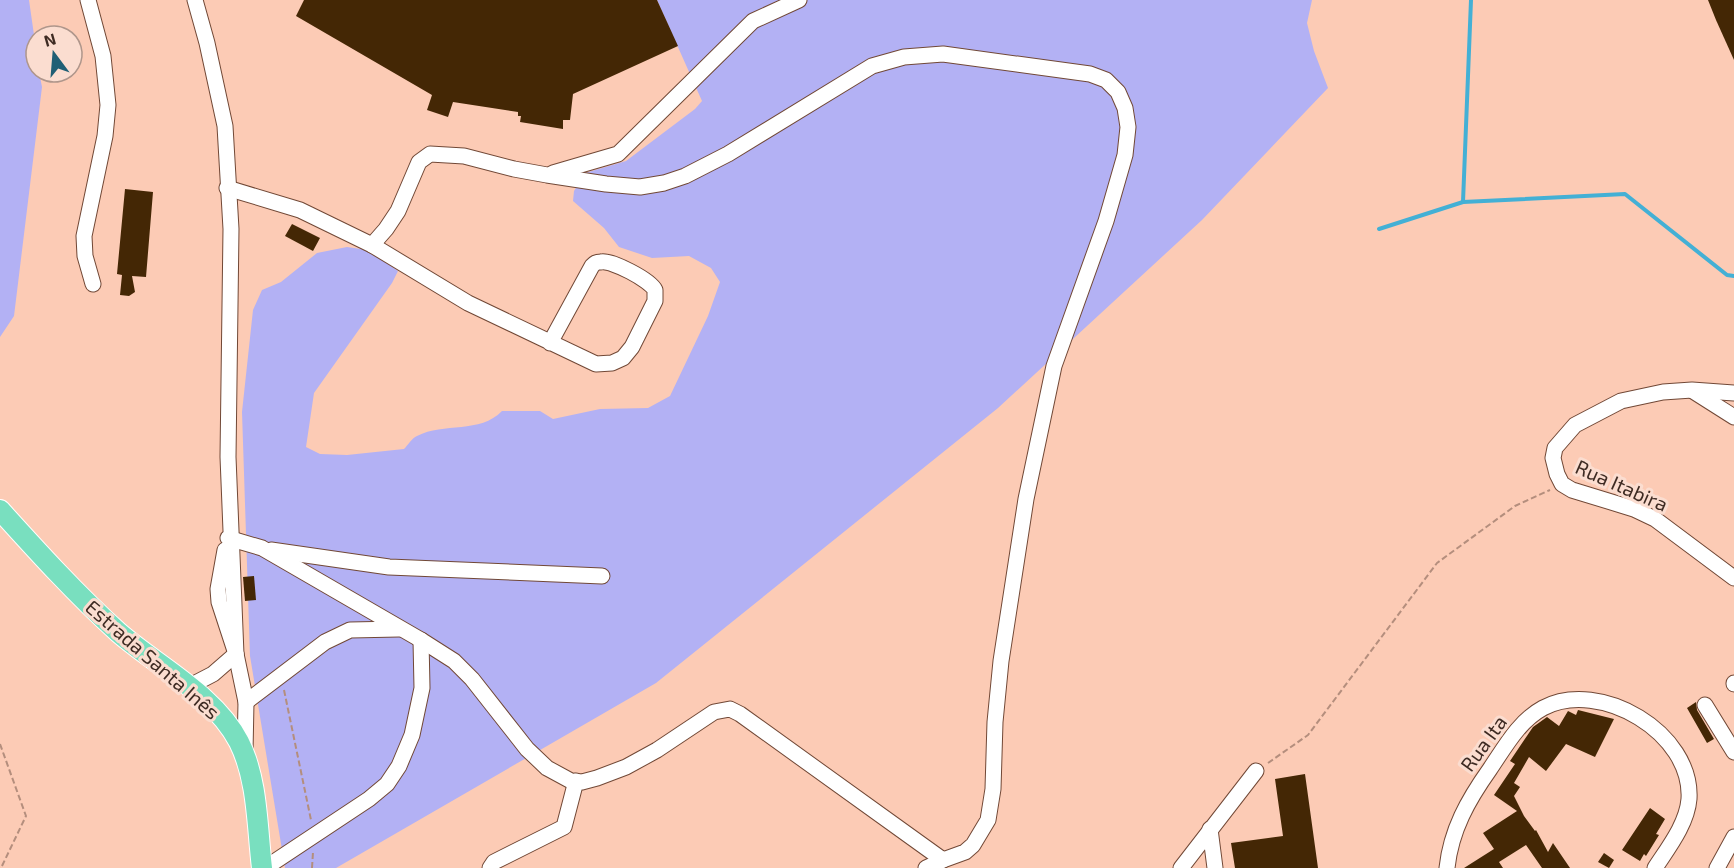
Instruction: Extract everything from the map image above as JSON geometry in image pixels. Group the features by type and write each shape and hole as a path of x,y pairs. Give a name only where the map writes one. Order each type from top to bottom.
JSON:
{"main road":[{"name":"Estrada Santa Inês","path":"0,510 96,612 153,661 208,702 220,716 239,742 245,757 253,793 263,868"}],"street":[{"path":"88,0 103,56 108,105 105,136 84,236 85,256 93,284"},
{"path":"195,0 225,126 231,229 228,445 230,537 236,654 246,702 245,757"},
{"path":"548,175 618,154 753,21 799,0"},
{"path":"372,245 386,230 398,211 419,162 430,154 464,156 548,175 640,187 685,176 728,154 872,66 904,57 943,54 1090,74 1106,80 1118,92 1125,108 1128,127 1125,155 1106,221 1054,366 1026,499 1001,661 995,722 993,789 988,820 973,845 965,852 926,868"},
{"path":"227,188 300,210 372,245 468,303 550,343 596,364 612,363 623,358 632,347 655,301 656,290 648,281 610,263 597,262 592,266 550,343"},
{"path":"1692,390 1734,393"},
{"path":"1692,390 1734,417"},
{"name":"Rua Itabira","path":"1692,390 1663,392 1621,401 1575,425 1555,448 1553,458 1562,484 1572,490 1634,509 1655,519 1734,578"},
{"path":"230,537 262,548 389,567 602,576"},
{"path":"262,548 454,661 472,679 527,749 547,768 563,778 576,781 597,778 626,767 657,750 714,712 730,709 800,756 943,860"},
{"path":"246,702 325,642 350,630 400,629"},
{"path":"263,868 387,784 399,766 412,735 422,688 421,640"},
{"path":"188,687 213,674 236,654"},
{"name":"Rua Ita","path":"1447,868 1450,846 1468,801 1521,725 1544,707 1569,701 1589,700 1609,703 1641,720 1666,741 1683,768 1689,801 1684,819 1655,868"},
{"path":"1705,705 1734,752"},
{"path":"1181,868 1256,771"},
{"path":"490,868 494,862 564,827 576,781"},
{"path":"1210,829 1215,868"},
{"path":"1717,868 1734,837"}],"path":[{"path":"1256,771 1308,735 1437,563 1515,506 1562,484"},
{"path":"281,674 314,835 312,868"},
{"path":"0,744 26,816 1,868"}],"shaded area":[{"path":"0,0 29,0 32,24 24,24 24,84 41,84 42,87 14,316 0,337"},
{"path":"657,0 1312,0 1307,23 1314,51 1328,88 1202,220 998,408 656,683 336,868 285,868 250,656 242,412 253,310 262,290 281,282 317,253 347,247 368,250 398,271 392,283 314,393 306,447 320,454 347,455 404,449 415,437 439,429 483,423 502,411 540,411 553,419 600,409 648,408 670,396 708,316 720,282 711,268 689,256 652,258 619,247 604,228 573,201 574,191 585,173 626,161 695,109 702,101"}],"building":[{"path":"304,0 657,0 678,46 573,94 570,120 563,120 563,129 520,122 521,116 518,116 518,112 453,102 448,117 427,110 432,95 296,16"},
{"path":"1708,0 1734,0 1734,60 1716,20"},
{"path":"125,189 153,192 146,277 132,276 135,292 129,296 120,295 122,275 117,274"},
{"path":"292,224 320,238 313,251 285,236"},
{"path":"254,576 256,600 245,601 243,577"},
{"path":"1696,702 1697,710 1714,739 1707,743 1687,708"},
{"path":"1578,710 1614,719 1595,757 1566,744 1546,771 1529,757 1514,783 1520,787 1514,796 1524,816 1536,830 1548,852 1553,843 1570,868 1542,868 1526,845 1499,862 1503,868 1464,868 1494,849 1483,833 1517,811 1494,795 1515,764 1510,761 1533,727 1547,717 1559,726 1568,711 1576,715"},
{"path":"1305,774 1318,868 1235,868 1231,843 1283,836 1275,779"},
{"path":"1650,808 1665,819 1656,834 1659,835 1646,856 1644,854 1640,861 1622,850"},
{"path":"1604,853 1614,860 1609,868 1598,862"}],"waterway":[{"path":"1463,202 1471,0"},
{"path":"1379,229 1463,202 1625,194 1727,275 1734,276"}]}
